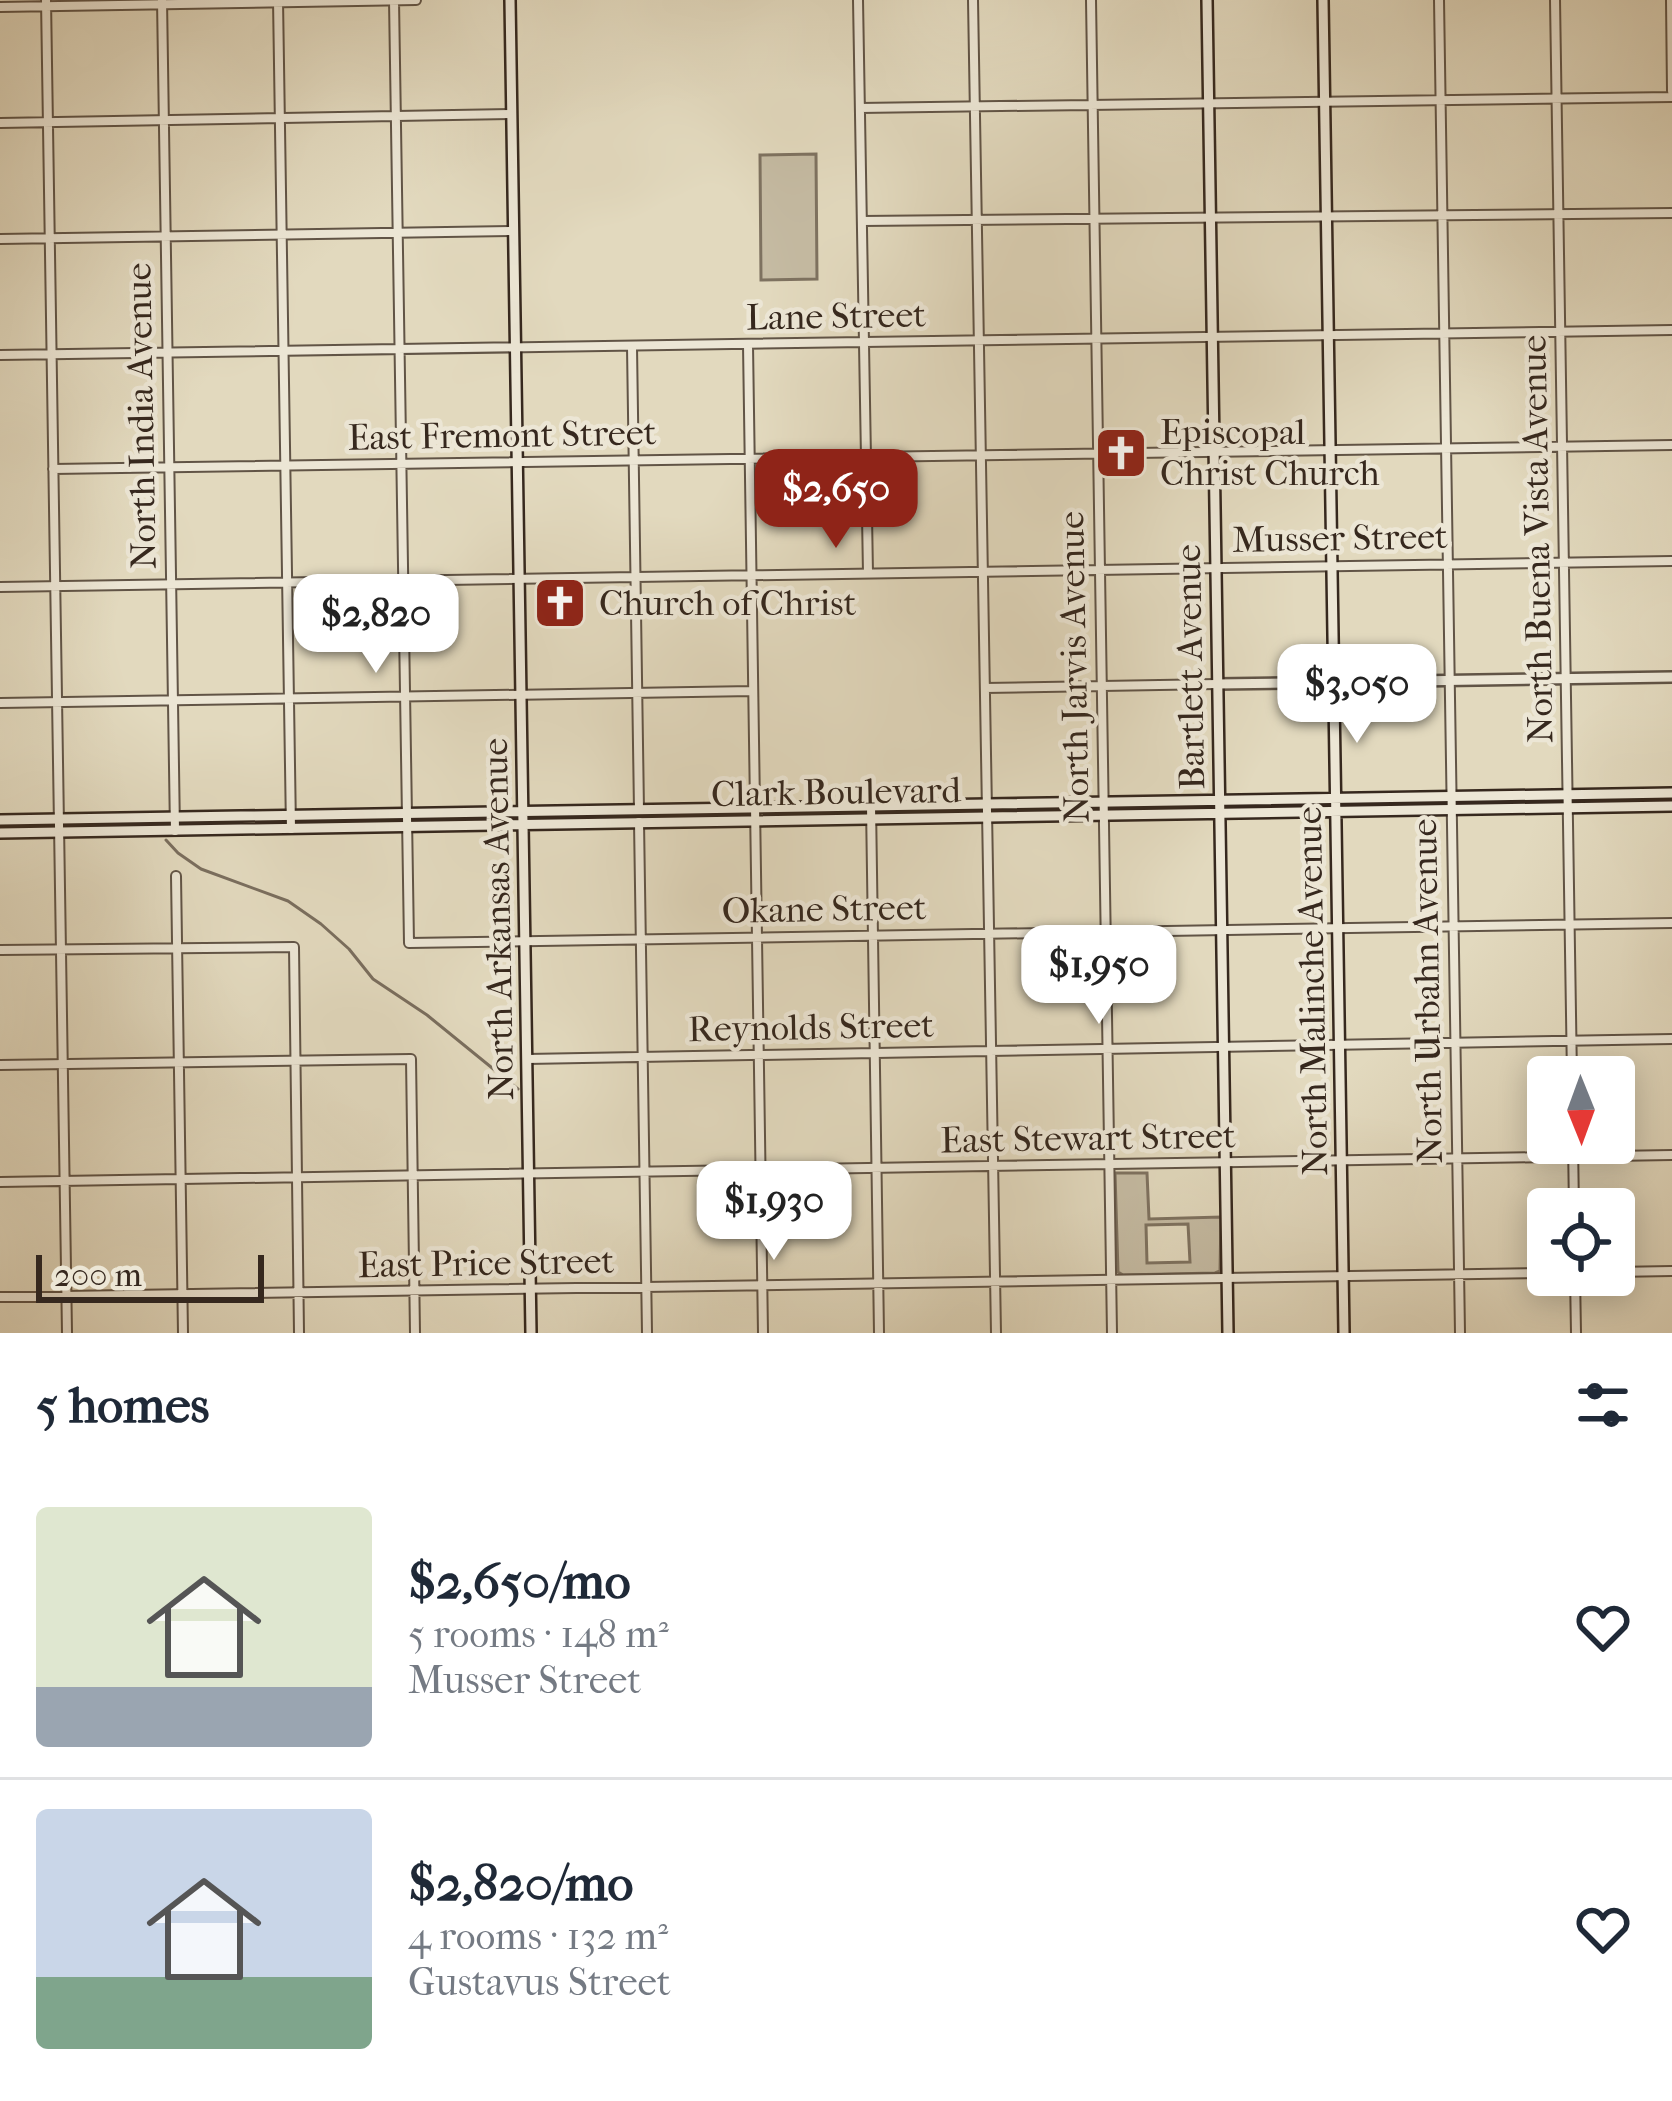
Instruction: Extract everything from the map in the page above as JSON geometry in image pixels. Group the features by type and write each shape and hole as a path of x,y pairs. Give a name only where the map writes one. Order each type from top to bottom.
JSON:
{"main road":[{"name":"North Arkansas Avenue","path":"510,0 531,1333"},
{"name":"Bartlett Avenue","path":"1207,0 1228,1333"},
{"name":"North Malinche Avenue","path":"1323,0 1344,1333"},
{"path":"1217,684 1672,677"},
{"name":"Clark Boulevard","path":"0,820 1672,793"},
{"name":"Clark Boulevard","path":"0,833 1672,806"}],"street":[{"path":"394,0 407,826"},
{"path":"0,7 416,0"},
{"path":"858,0 868,573"},
{"path":"973,0 995,1333"},
{"name":"North Jarvis Avenue","path":"1091,0 1112,1333"},
{"name":"North Urbahn Avenue","path":"1439,0 1460,1333"},
{"name":"North Buena Vista Avenue","path":"1555,0 1572,1056"},
{"path":"860,108 1672,94 1671,0"},
{"path":"278,1 291,829"},
{"name":"North India Avenue","path":"162,2 175,831"},
{"path":"46,3 67,1333"},
{"path":"0,123 512,114"},
{"path":"862,221 1672,213"},
{"path":"0,239 514,230"},
{"name":"Lane Street","path":"0,355 1672,330"},
{"path":"748,345 763,1333"},
{"path":"632,346 639,810"},
{"name":"East Fremont Street","path":"53,470 1672,445"},
{"name":"Musser Street","path":"0,587 1672,561"},
{"path":"985,688 1217,684"},
{"path":"0,704 753,692"},
{"path":"871,806 879,1333"},
{"path":"639,823 647,1333"},
{"name":"Okane Street","path":"407,826 409,943 1672,923"},
{"path":"176,876 183,1333"},
{"path":"0,950 294,947 299,1333"},
{"name":"Reynolds Street","path":"527,1059 1672,1039"},
{"path":"0,1065 410,1059 415,1333"},
{"name":"East Stewart Street","path":"1635,1156 1672,1156"},
{"name":"East Stewart Street","path":"0,1182 1527,1158"},
{"path":"1635,1272 1672,1271"},
{"name":"East Price Street","path":"0,1297 1527,1273"},
{"path":"1575,1296 1576,1333"}],"shaded area":[{"path":"816,154 817,279 761,280 760,155"},
{"path":"1115,1173 1147,1173 1149,1219 1221,1217 1220,1271 1118,1272","holes":["1188,1224 1190,1262 1147,1263 1146,1225"]}],"waterway":[{"path":"166,840 201,869 288,901 321,924 373,979 427,1015 518,1089"}],"place":[{"name":"Episcopal Christ Church","path":"1121,453"},
{"name":"Church of Christ","path":"560,603"}]}
